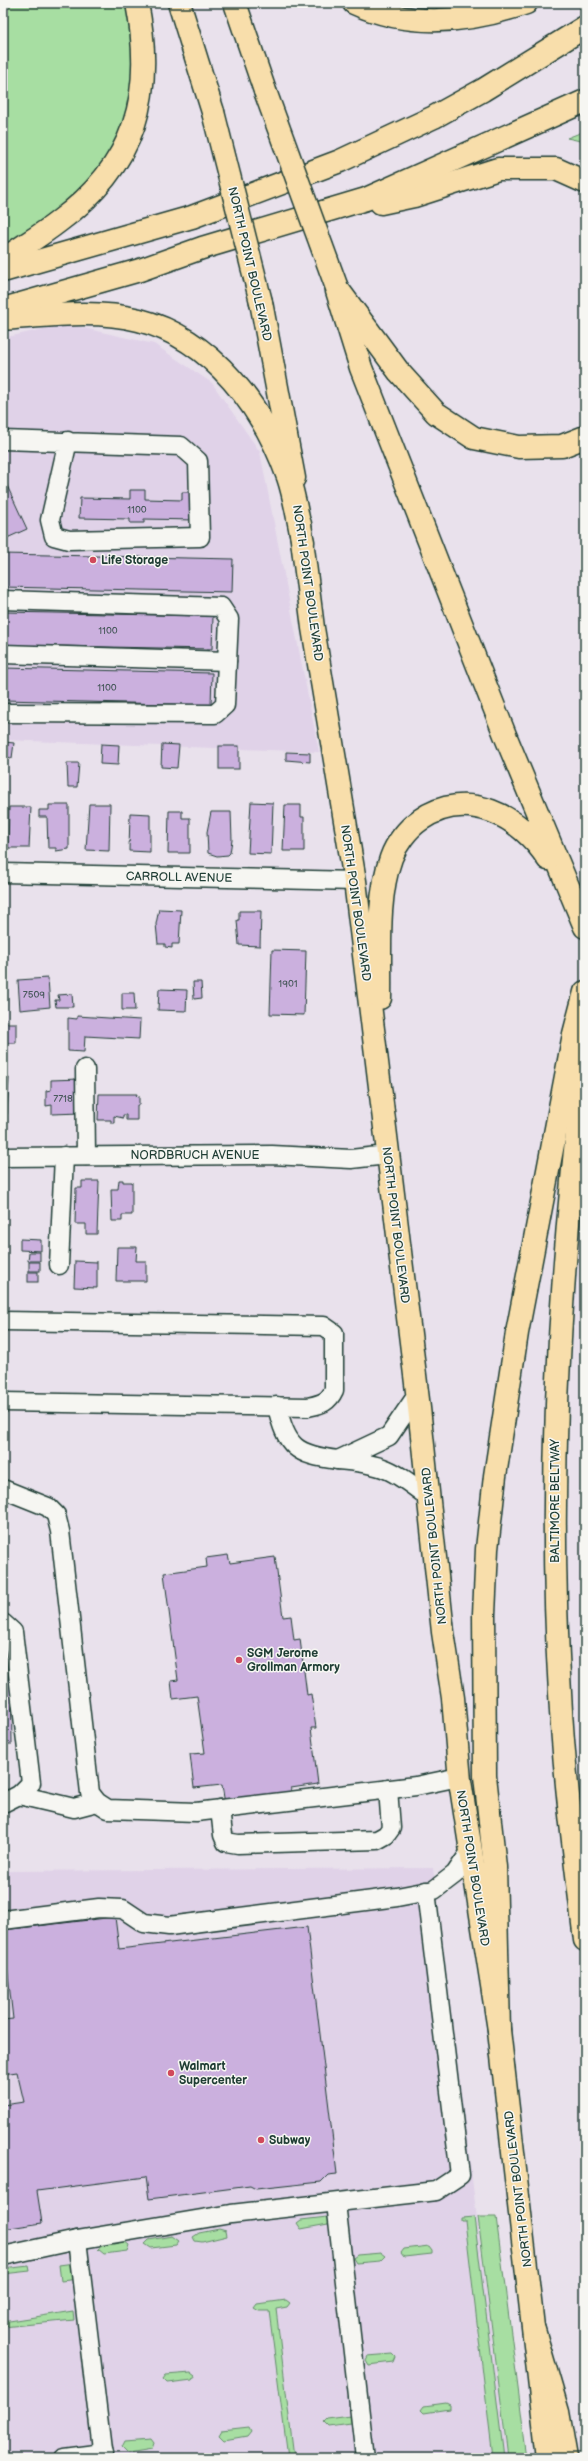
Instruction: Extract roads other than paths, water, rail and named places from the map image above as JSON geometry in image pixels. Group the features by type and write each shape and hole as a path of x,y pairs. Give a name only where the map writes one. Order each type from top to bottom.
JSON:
{"main road":[{"path":"3,260 59,222 75,208 110,174 122,154 132,133 142,93 143,35 137,3"},
{"name":"NORTH POINT BOULEVARD","path":"179,3 213,112 261,302 292,467 303,542 314,636 355,881 379,1070 387,1155 453,1698 459,1777 499,2030 548,2458"},
{"path":"235,3 336,288 361,368 571,896 585,927"},
{"path":"354,3 397,18 430,22 466,19 501,12 526,3"},
{"path":"3,271 192,217 340,161 446,111 535,59 585,27"},
{"path":"3,309 311,217 366,199 585,101"},
{"path":"311,217 414,196 498,169 556,169 585,182"},
{"path":"336,288 399,372 436,413 474,438 520,447 562,446 585,437"},
{"path":"3,319 69,315 106,315 140,320 174,335 206,355 230,378 264,421 288,478 303,542"},
{"path":"379,1070 382,922 386,872 400,840 413,825 440,808 454,805 470,805 488,809 520,827 539,844 571,896"},
{"path":"499,2030 494,1867 485,1776 484,1622 487,1548 495,1476 517,1333 574,1034 585,992"},
{"name":"BALTIMORE BELTWAY","path":"585,1062 572,1166 560,1310 555,1435 554,1531 560,1694 585,1940"},
{"path":"534,2330 558,2412 566,2458"}],"street":[{"path":"4,444 68,441 181,446 198,461 200,537 69,540 54,536 50,520 68,441"},
{"path":"3,600 221,607 229,619 226,704 215,714 3,713"},
{"path":"3,654 227,662"},
{"name":"CARROLL AVENUE","path":"3,873 355,881"},
{"path":"85,1069 86,1156"},
{"name":"NORDBRUCH AVENUE","path":"3,1157 272,1155 351,1159 387,1155"},
{"path":"59,1265 64,1156"},
{"path":"3,1321 324,1326 334,1332 334,1390 330,1398 323,1404 308,1407 3,1402"},
{"path":"338,1460 389,1436 417,1395"},
{"path":"276,1406 283,1432 295,1447 313,1457 368,1462 385,1467 399,1475 428,1497"},
{"path":"3,1489 48,1507 56,1515 61,1539 90,1793 97,1802 108,1809 196,1812 388,1789 459,1777"},
{"path":"3,1623 13,1632 31,1783 19,1795 3,1802"},
{"path":"220,1809 223,1835 226,1842 238,1844 377,1840 386,1835 391,1828 388,1789"},
{"path":"19,1795 74,1808 97,1802"},
{"path":"3,1920 77,1910 123,1909 144,1923 169,1926 390,1898 434,1890 455,1874 470,1852"},
{"path":"3,2256 77,2240 231,2214 436,2192 460,2175 426,1891"},
{"path":"336,2203 365,2458"},
{"path":"64,2458 103,2456 77,2240"}],"place":[{"name":"Life Storage","path":"93,560"},
{"name":"SGM Jerome Grollman Armory","path":"239,1660"},
{"name":"Walmart Supercenter","path":"171,2073"},
{"name":"Subway","path":"261,2140"}]}
